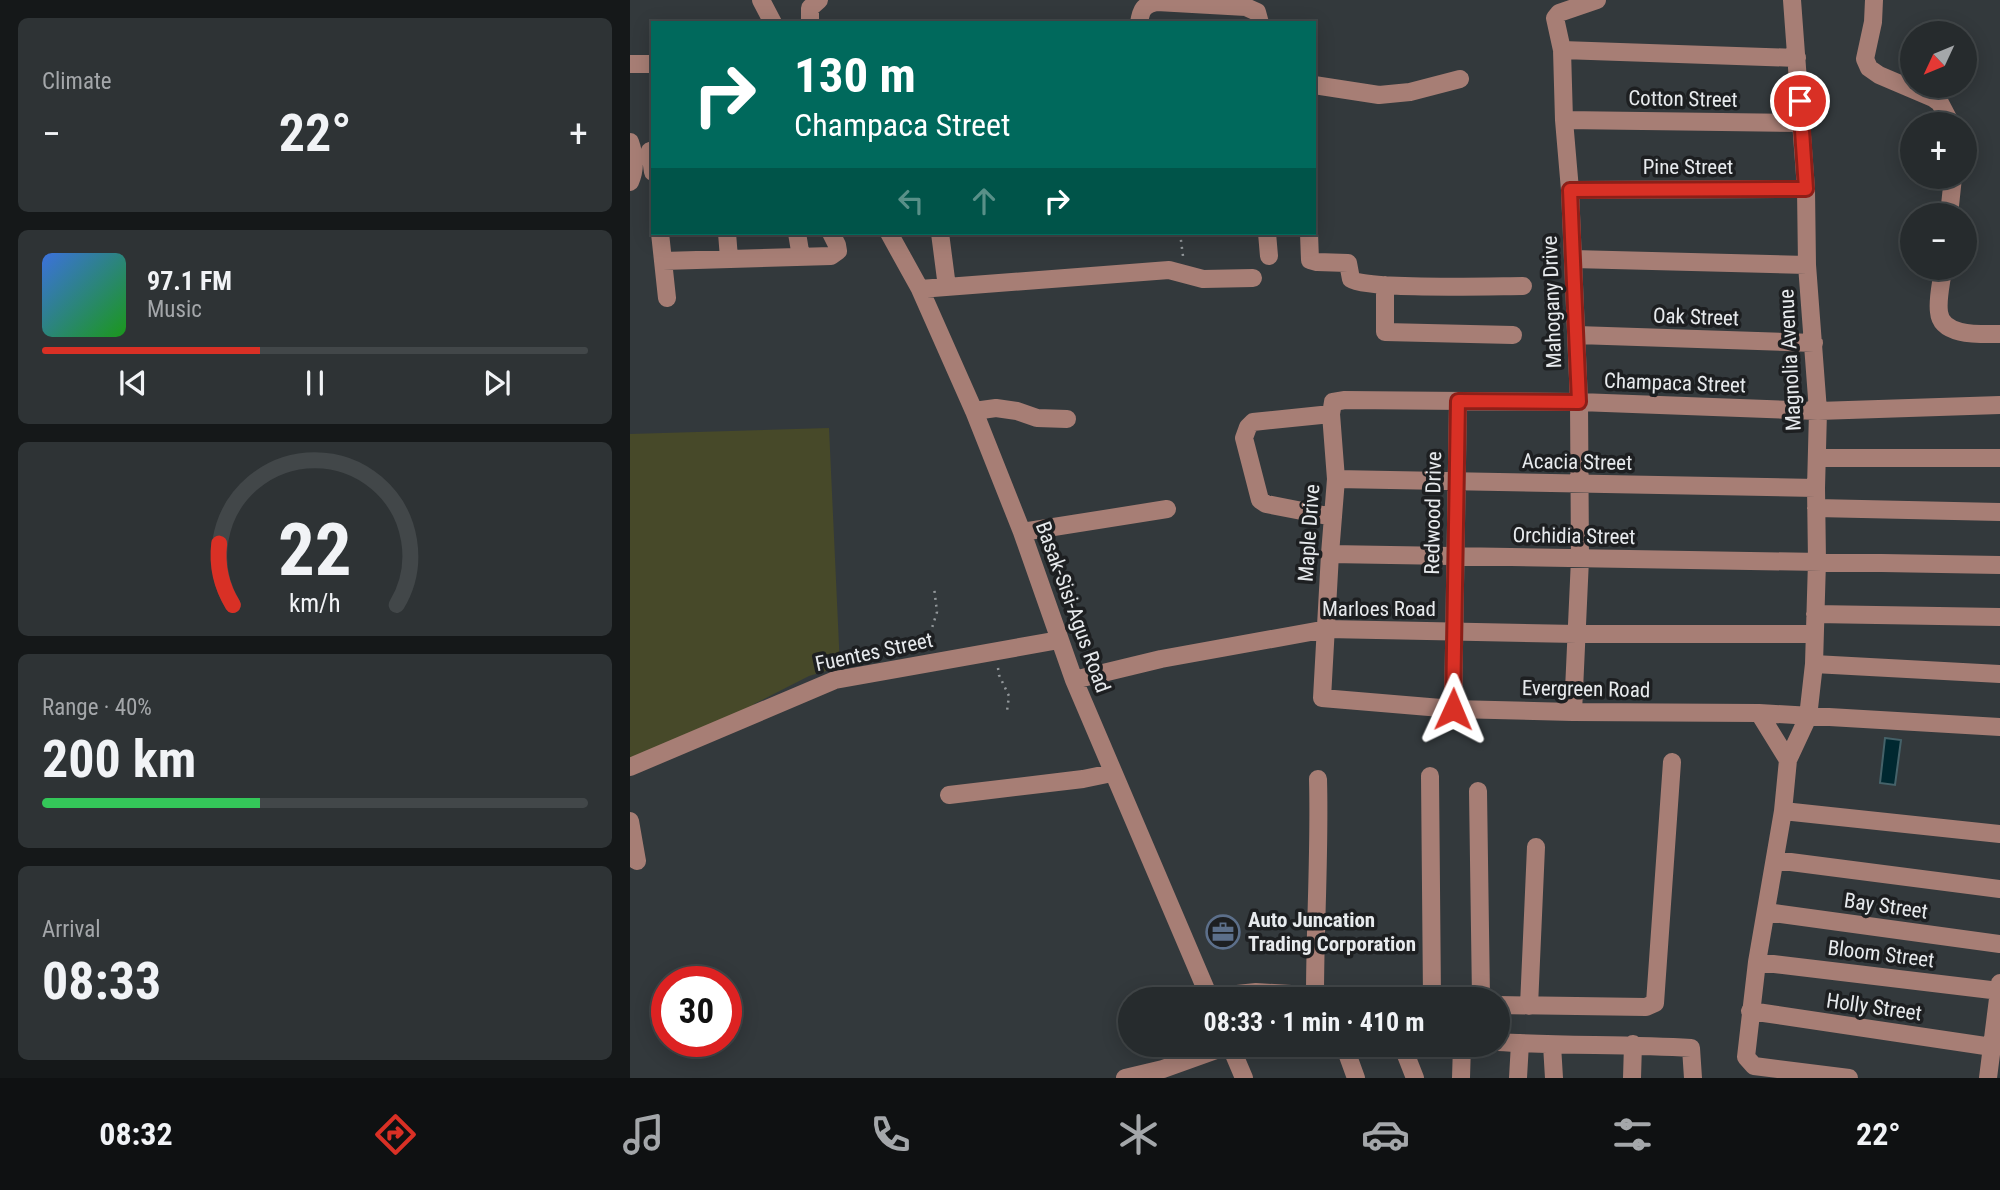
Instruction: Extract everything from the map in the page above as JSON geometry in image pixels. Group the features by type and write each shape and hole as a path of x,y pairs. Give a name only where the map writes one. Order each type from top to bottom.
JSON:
{"street":[{"path":"761,0 772,21"},
{"path":"810,21 810,8 819,0"},
{"name":"Mahogany Drive","path":"1573,712 1580,559 1579,402 1562,50 1555,18 1559,13 1597,0"},
{"name":"Magnolia Avenue","path":"1791,0 1806,189 1807,265 1818,411 1814,664 1808,717 1788,760 1783,811 1745,1057 1754,1066 1849,1078"},
{"path":"1874,0 1873,22 1865,59 1869,68 1933,98 1946,112"},
{"path":"1139,21 1142,10 1148,4 1157,2 1245,7 1257,11"},
{"path":"1562,50 1797,58"},
{"path":"630,64 651,64"},
{"path":"1316,85 1379,95 1410,92 1460,79"},
{"name":"Cotton Street","path":"1564,120 1801,122"},
{"path":"642,150 651,168"},
{"path":"630,182 642,150"},
{"name":"Pine Street","path":"1570,190 1806,189"},
{"path":"660,235 667,298"},
{"path":"727,235 729,258"},
{"path":"797,235 801,257"},
{"path":"663,261 831,256 838,251 832,235"},
{"name":"Basak-Sisi-Agus Road","path":"890,235 920,289 974,411 1022,532 1074,680 1205,987"},
{"path":"940,235 947,287"},
{"path":"1267,235 1269,256"},
{"path":"1309,235 1310,260 1345,262 1350,265 1353,281 1385,285 1523,286"},
{"path":"1573,259 1807,265"},
{"path":"920,289 1169,270 1203,279 1253,278"},
{"path":"1942,280 1938,313 1942,321 1952,329 1967,334 2000,334"},
{"path":"1385,285 1385,332 1513,335"},
{"name":"Oak Street","path":"1577,335 1814,343"},
{"name":"Champaca Street","path":"1331,414 1333,402 1345,400 1579,402 1818,411 2000,405"},
{"name":"Redwood Drive","path":"1453,709 1458,401"},
{"path":"974,411 996,408 1037,418 1067,419"},
{"path":"1331,414 1253,422 1244,438 1260,500 1266,504 1333,517"},
{"name":"Maple Drive","path":"1322,698 1336,479 1331,414"},
{"path":"1817,458 2000,458"},
{"name":"Acacia Street","path":"1336,479 1816,488"},
{"path":"1816,508 2000,512"},
{"path":"1022,532 1167,509"},
{"name":"Orchidia Street","path":"1330,554 2000,565"},
{"path":"1815,614 2000,617"},
{"name":"Marloes Road","path":"1074,680 1161,659 1327,629 1455,633 1814,634"},
{"name":"Fuentes Street","path":"630,767 835,680 1059,640"},
{"path":"1814,664 2000,674"},
{"name":"Evergreen Road","path":"1322,698 1453,709 1759,713 2000,727"},
{"path":"1759,713 1788,760"},
{"path":"1510,1005 1646,1007 1655,1003 1672,762"},
{"path":"949,795 1112,773"},
{"path":"1430,776 1432,987"},
{"path":"1315,987 1318,779"},
{"path":"1478,791 1482,987"},
{"path":"1783,811 2000,834"},
{"path":"630,821 637,861"},
{"path":"1529,1006 1536,847"},
{"path":"1775,860 2000,889"},
{"name":"Bay Street","path":"1766,912 2000,944"},
{"name":"Bloom Street","path":"1758,962 2000,988"},
{"path":"1987,1078 2000,988"},
{"name":"Holly Street","path":"1750,1012 1992,1047"},
{"path":"1510,1043 1692,1048 1693,1078"},
{"path":"1518,1078 1520,1043"},
{"path":"1552,1045 1553,1078"},
{"path":"1632,1078 1633,1045"},
{"path":"1125,1078 1196,1057"},
{"path":"1235,1057 1244,1078"},
{"path":"1348,1057 1356,1078"},
{"path":"1407,1057 1415,1078"},
{"path":"1461,1078 1462,1057"}],"path":[{"path":"1180,235 1185,273"},
{"path":"921,664 937,612 934,587"},
{"path":"997,651 999,675 1009,696 1007,711"}],"green space":[{"path":"829,428 840,667 809,676 754,704 753,707 630,762 630,434"}],"water":[{"path":"1885,738 1901,740 1895,785 1880,783"}],"place":[{"name":"Auto Juncation Trading Corporation","path":"1223,932"}],"route":[{"path":"1453,709 1458,401 1579,402 1570,190 1806,189 1800,101"}]}
